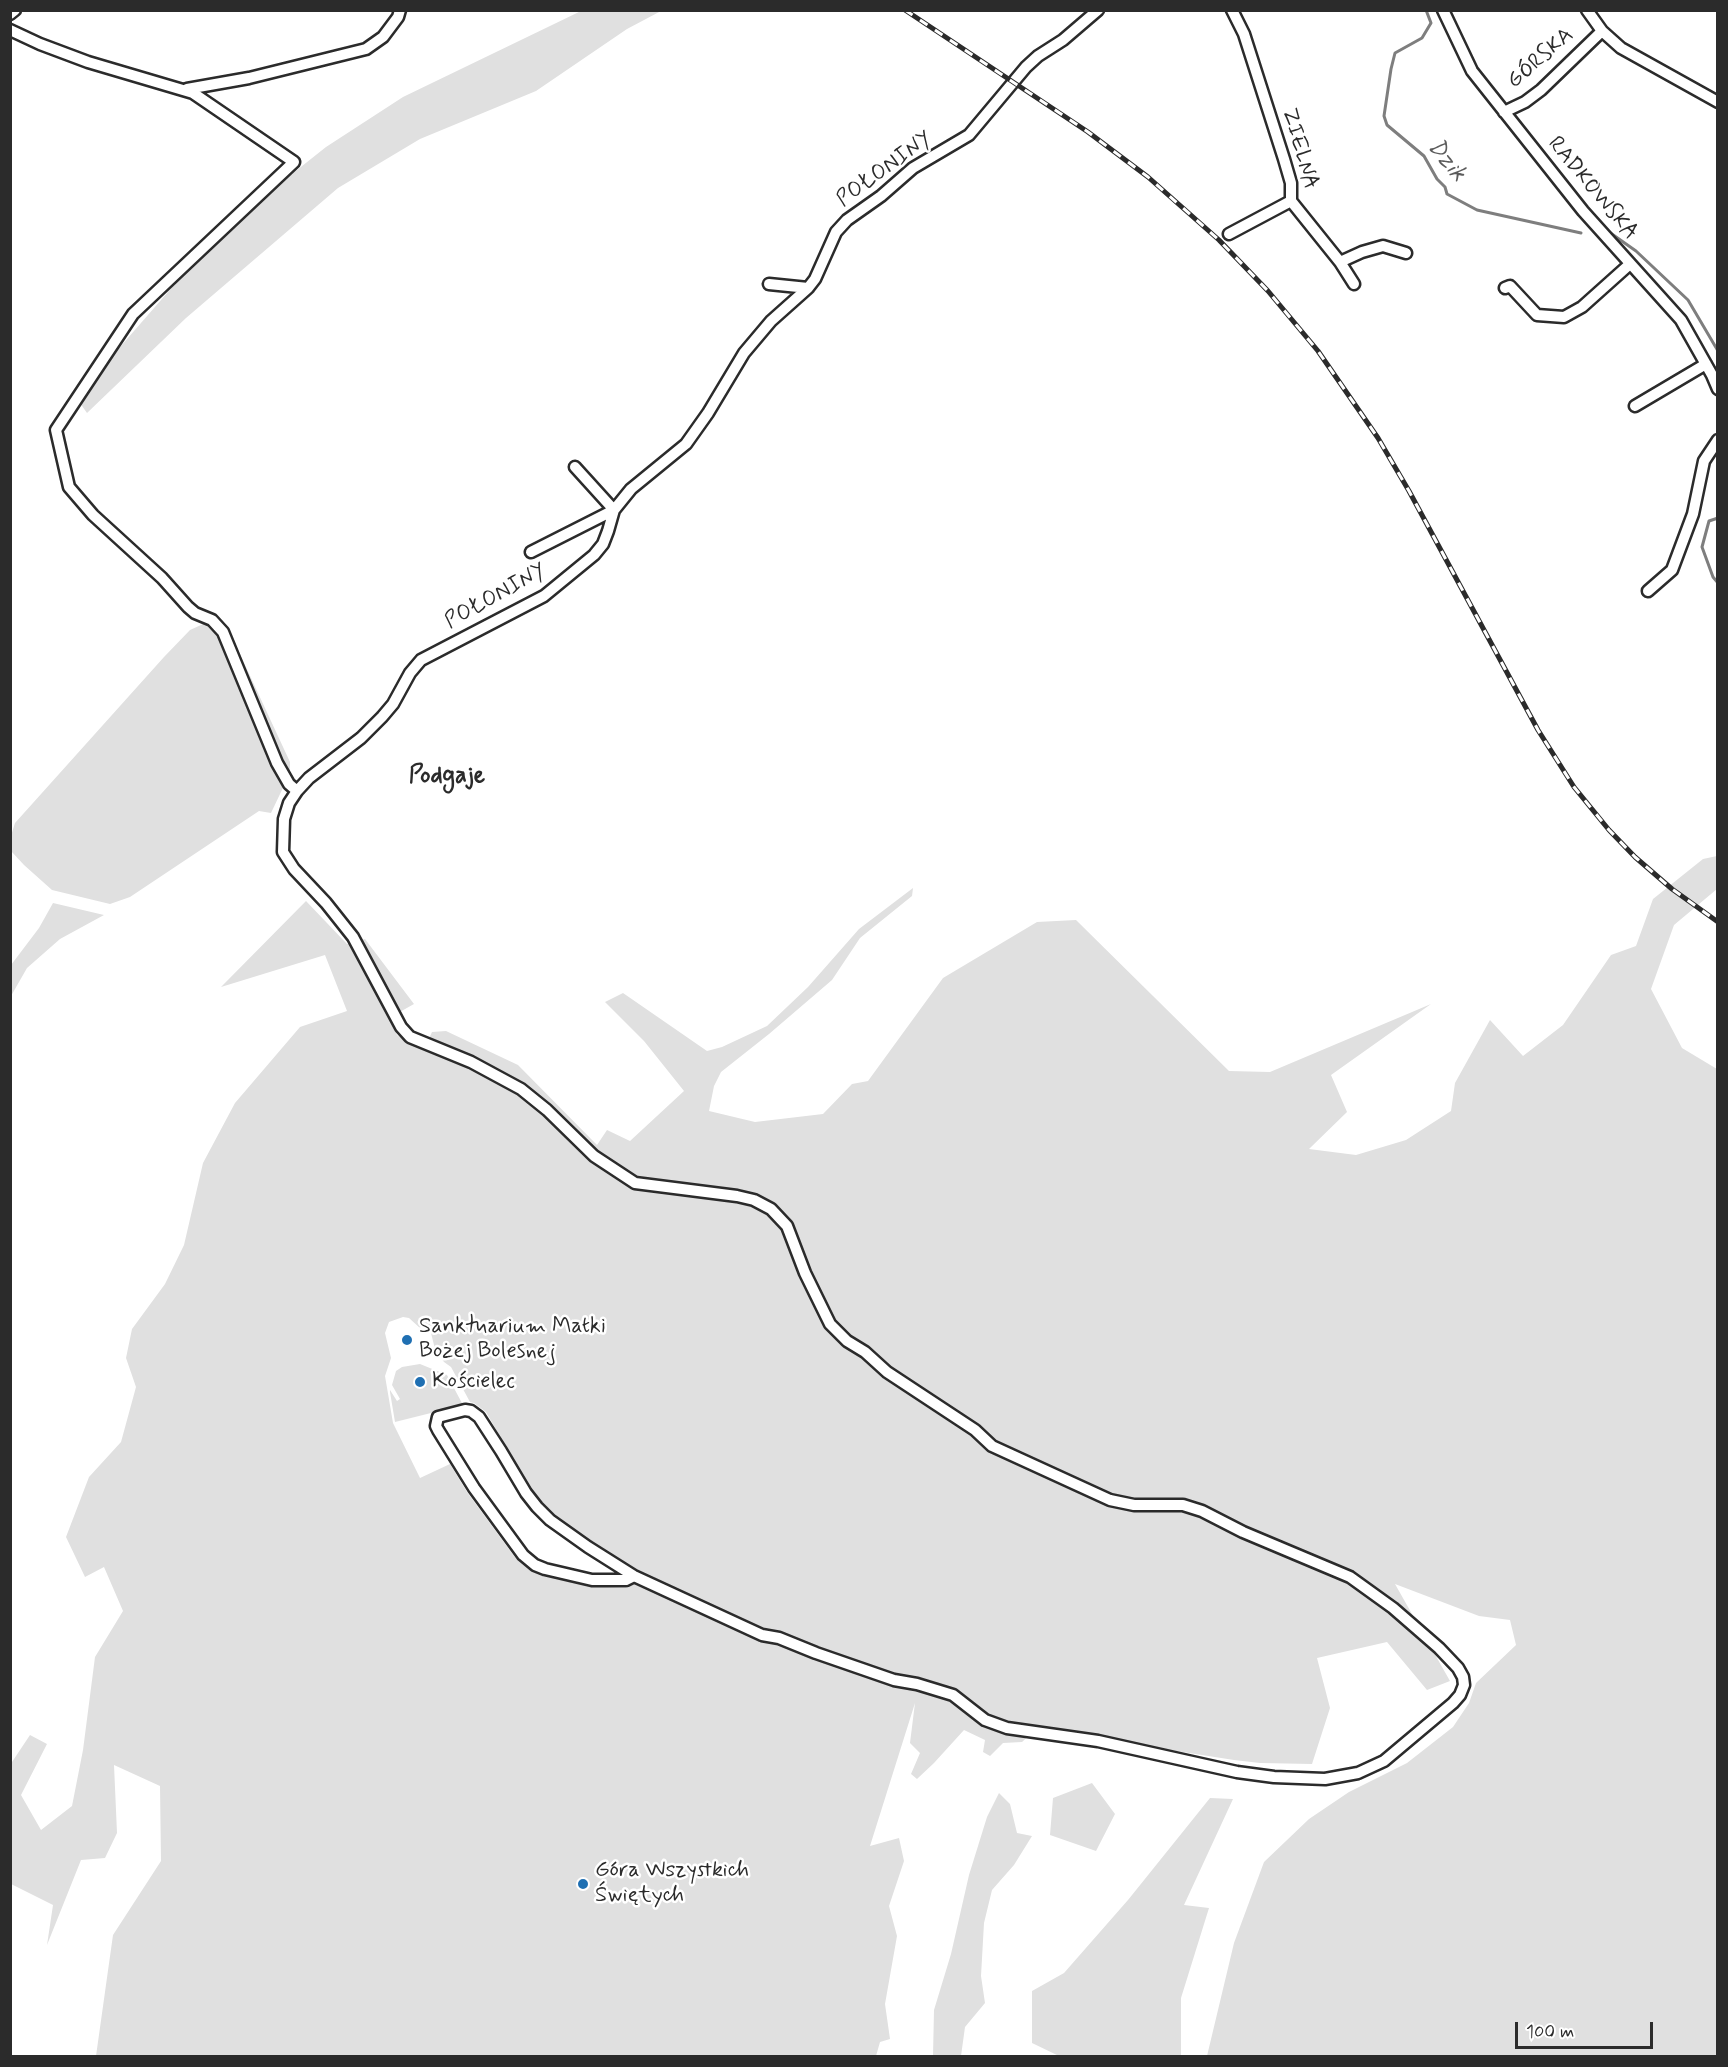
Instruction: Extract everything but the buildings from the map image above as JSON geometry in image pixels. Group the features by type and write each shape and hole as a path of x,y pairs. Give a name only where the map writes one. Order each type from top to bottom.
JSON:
{"street":[{"path":"10,14 15,10"},
{"path":"182,90 249,78 366,49 383,38 398,17 400,10"},
{"name":"POŁONINY","path":"634,1576 762,1635 779,1638 894,1680 917,1684 952,1695 985,1720 1007,1728 1098,1741 1258,1776 1325,1779 1358,1773 1384,1761 1453,1703 1460,1695 1464,1685 1458,1668 1439,1648 1393,1608 1350,1577 1243,1532 1202,1511 1183,1506 1134,1505 1110,1500 992,1446 975,1430 887,1372 865,1352 847,1341 830,1324 805,1273 787,1226 771,1209 754,1200 737,1196 635,1182 594,1156 547,1110 513,1085 462,1058 410,1038 401,1027 353,937 326,903 294,869 284,852 284,819 289,803 297,791 309,778 361,738 382,717 421,660 544,596 594,555 605,537 614,510 631,489 686,444 708,413 744,353 779,314 808,288 833,238 848,220 881,196 912,168 969,135 1026,67 1098,10"},
{"name":"ZIELNA","path":"1232,10 1244,34 1284,159 1291,183 1291,201 1340,262 1354,284"},
{"name":"RADKOWSKA","path":"1443,10 1472,71 1582,211 1681,320 1706,364 1715,373 1718,389"},
{"path":"1587,10 1602,31 1621,48 1718,102"},
{"path":"10,30 88,62 193,93 294,162 133,314 57,430 69,487 93,515 162,578 188,607 212,621 223,632 278,763 289,784 297,791"},
{"name":"GÓRSKA","path":"1504,112 1525,102 1541,90 1602,31"},
{"path":"1229,234 1291,201"},
{"path":"1340,262 1383,246 1406,253"},
{"path":"1505,288 1510,286 1536,315 1564,317 1582,307 1630,264"},
{"path":"769,284 808,288"},
{"path":"1635,406 1706,364"},
{"path":"1648,591 1672,570 1693,514 1704,461 1718,440"},
{"path":"531,552 614,510 575,467"},
{"path":"471,1411 479,1418 501,1450 526,1493 550,1520 634,1576 626,1580 591,1580 545,1569 523,1555 474,1488 436,1426 438,1417 471,1411"}],"shaded area":[{"path":"581,11 661,11 627,29 536,91 420,139 338,188 186,318 87,413 80,403 107,362 188,269 287,178 326,147 403,97"},
{"path":"212,620 232,637 290,762 290,773 271,813 259,811 130,897 110,904 52,890 11,851 10,839 15,823 190,630"},
{"path":"1717,856 1717,889 1674,925 1651,989 1682,1048 1717,1069 1717,2056 1207,2056 1234,1943 1264,1862 1309,1819 1349,1792 1407,1763 1453,1727 1469,1703 1476,1683 1516,1645 1510,1620 1479,1616 1395,1584 1450,1681 1427,1690 1387,1642 1317,1658 1330,1708 1312,1764 1234,1760 1036,1729 1022,1742 1003,1743 990,1756 983,1752 985,1740 964,1730 917,1779 911,1774 920,1753 910,1743 915,1703 870,1846 899,1838 904,1861 889,1906 897,1936 885,2004 890,2039 880,2042 876,2056 96,2056 113,1935 161,1861 160,1786 114,1765 117,1833 105,1858 81,1860 47,1945 53,1905 11,1884 10,1765 30,1735 47,1744 21,1795 41,1830 72,1806 83,1750 95,1657 123,1611 104,1567 85,1577 66,1537 89,1477 121,1442 136,1387 126,1358 132,1329 165,1284 184,1245 203,1163 235,1103 300,1027 347,1011 325,955 221,987 306,901 347,944 365,939 414,1004 389,1018 397,1035 408,1043 424,1049 432,1032 446,1031 518,1065 597,1145 607,1130 630,1141 684,1091 644,1041 605,1002 623,993 707,1051 722,1047 767,1026 808,987 859,929 913,888 912,896 860,938 832,980 721,1072 714,1086 709,1111 755,1122 823,1114 852,1084 868,1081 943,978 1037,922 1076,920 1229,1071 1270,1072 1431,1004 1331,1075 1347,1112 1309,1149 1356,1155 1406,1140 1451,1111 1455,1083 1490,1020 1523,1056 1563,1025 1611,955 1636,946 1653,899 1703,859","holes":["403,1317 409,1318 421,1329 430,1329 435,1349 444,1362 451,1367 470,1402 486,1412 531,1490 544,1505 593,1543 646,1576 626,1588 591,1586 533,1572 514,1556 467,1492 450,1464 420,1478 393,1423 385,1376 391,1358 385,1333 389,1322"]},
{"path":"53,903 104,915 60,939 27,968 11,996 11,965 39,928"},
{"path":"420,1364 447,1375 463,1405 395,1422 390,1390 397,1401 400,1399 392,1385 396,1371 402,1367"},
{"path":"1092,1783 1115,1814 1096,1851 1050,1835 1053,1798"},
{"path":"999,1793 1010,1804 1017,1833 1032,1836 1014,1865 992,1890 984,1923 981,1976 985,2003 965,2027 961,2056 933,2056 934,2010 951,1954 969,1875 987,1817"},
{"path":"1210,1798 1233,1799 1184,1905 1209,1908 1181,1998 1181,2056 1059,2056 1032,2043 1032,1991 1064,1973 1128,1900"}],"waterway":[{"name":"Dzik","path":"1426,10 1431,23 1422,38 1395,53 1384,116 1387,125 1424,156 1437,179 1445,187 1447,194 1477,210 1581,233"},
{"name":"Dzik","path":"1609,232 1636,251 1688,300 1718,351"},
{"name":"Dzik","path":"1718,518 1709,521 1702,547 1713,577 1718,583"}],"railway":[{"path":"905,10 1088,132 1148,177 1219,240 1268,291 1318,351 1378,438 1538,730 1574,787 1609,830 1635,857 1672,889 1718,922"}],"place":[{"name":"Sanktuarium Matki Bożej Bolesnej","path":"407,1340"},
{"name":"Kościelec","path":"420,1382"},
{"name":"Góra Wszystkich Świętych","path":"583,1884"}],"district":[{"name":"Podgaje","path":"447,777"}]}
